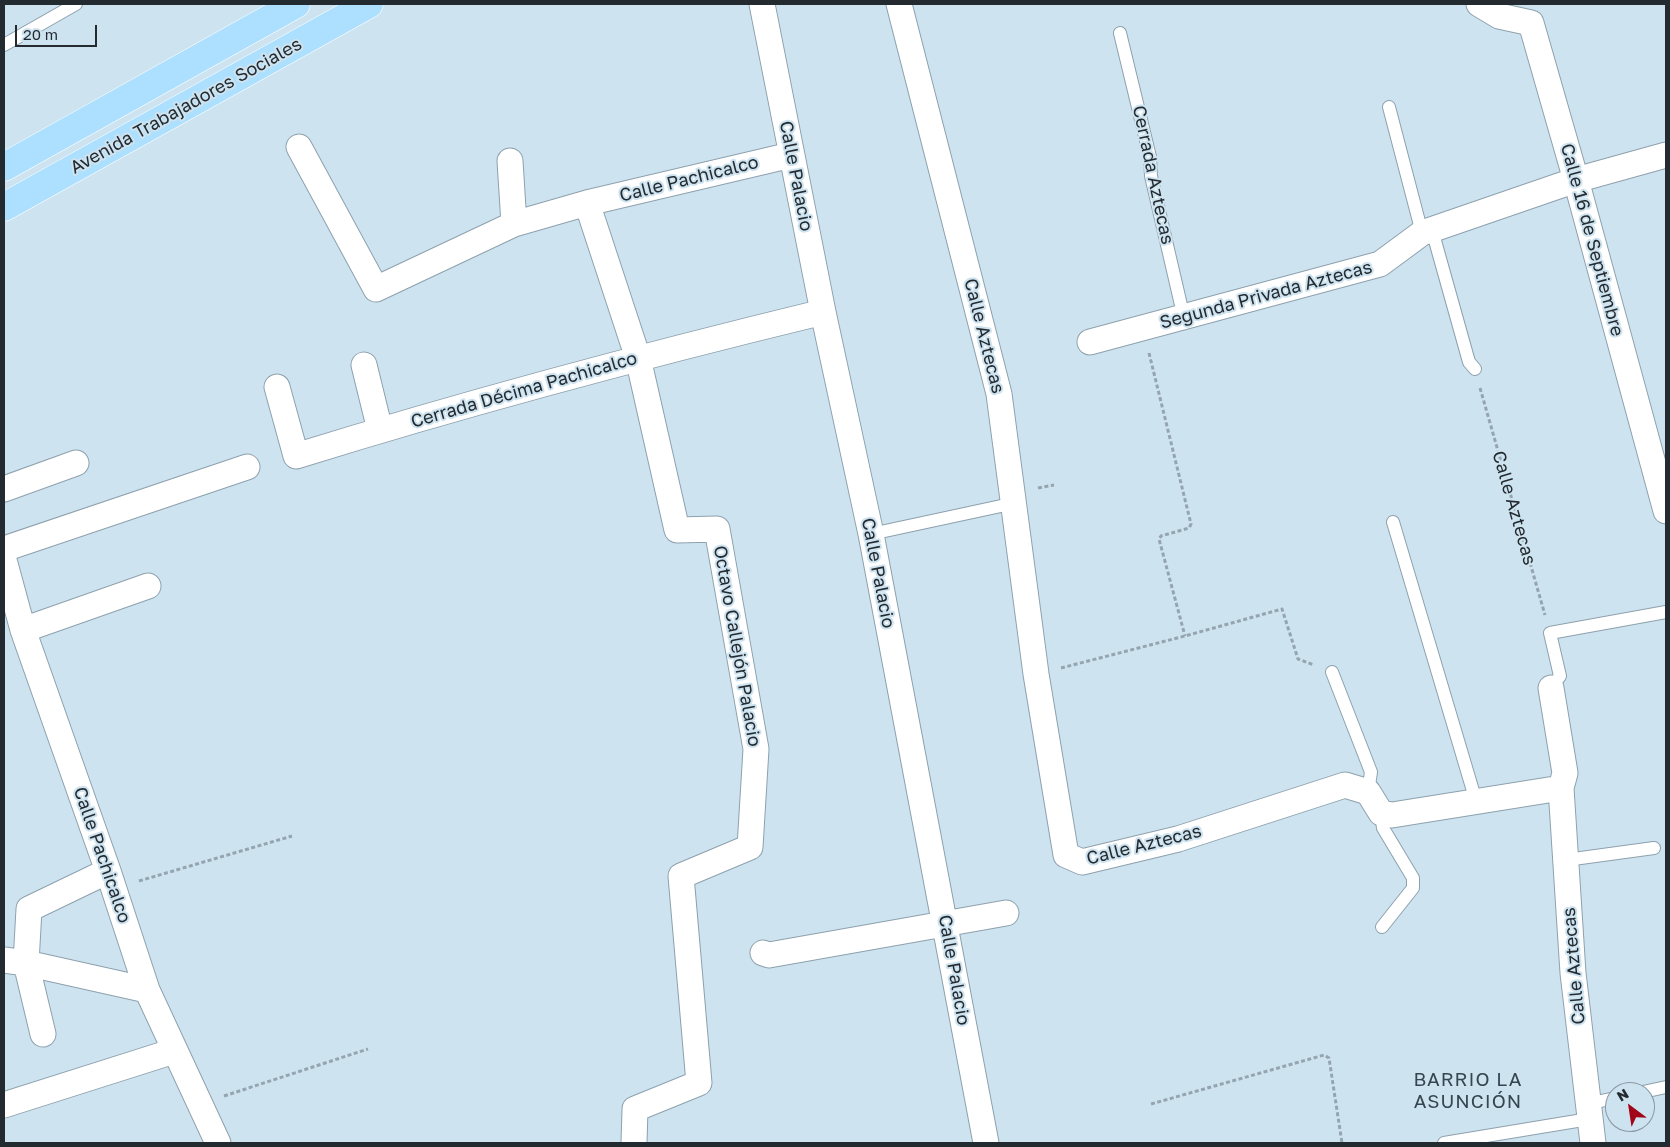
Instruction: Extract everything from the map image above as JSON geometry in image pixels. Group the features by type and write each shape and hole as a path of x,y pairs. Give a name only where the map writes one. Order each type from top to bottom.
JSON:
{"main road":[{"name":"Avenida Trabajadores Sociales","path":"4,167 296,4"},
{"name":"Avenida Trabajadores Sociales","path":"4,208 368,4"}],"street":[{"name":"Calle Palacio","path":"762,4 823,312 871,534 946,923 986,1143"},
{"name":"Calle Aztecas","path":"899,4 999,394 1036,674 1066,855 1082,862 1178,839 1344,785 1368,792"},
{"name":"Calle 16 de Septiembre","path":"1479,4 1499,16 1531,23 1576,180 1666,512"},
{"name":"Calle Pachicalco","path":"299,148 376,289 514,224 587,203 791,155"},
{"name":"Segunda Privada Aztecas","path":"1090,342 1380,264 1427,231 1576,180 1666,155"},
{"path":"510,161 514,224"},
{"name":"Octavo Callejón Palacio","path":"587,203 638,358 677,530 717,529 756,749 750,847 680,876 699,1083 635,1109 634,1143"},
{"name":"Cerrada Décima Pachicalco","path":"277,387 296,456 380,430 638,358 823,312"},
{"path":"364,365 380,430"},
{"path":"4,489 76,463"},
{"path":"4,549 247,467"},
{"name":"Calle Pachicalco","path":"4,560 23,630 148,990 198,1104 218,1143"},
{"path":"23,630 148,586"},
{"name":"Calle Aztecas","path":"1551,688 1565,773 1561,788 1573,973 1590,1122"},
{"path":"1368,792 1382,813 1392,815 1561,788"},
{"path":"43,1034 15,962 29,909 111,880"},
{"path":"763,953 769,955 1006,913"},
{"path":"15,962 148,990"},
{"path":"4,1105 174,1051"}],"lane":[{"path":"4,45 76,4"},
{"name":"Cerrada Aztecas","path":"1120,33 1150,156 1151,176 1184,318"},
{"path":"1389,107 1469,362 1475,370"},
{"path":"871,534 1015,504"},
{"path":"1393,522 1476,801"},
{"path":"1550,632 1666,612"},
{"name":"Calle Aztecas","path":"1550,632 1560,676 1551,688"},
{"path":"1332,672 1371,772 1368,792"},
{"path":"1382,813 1383,828 1413,878 1413,888 1382,927"},
{"path":"1566,860 1654,848"},
{"path":"1444,1143 1590,1122 1605,1108"}],"path":[{"path":"1143,328 1191,524 1189,528 1161,536 1159,539 1185,636"},
{"name":"Calle Aztecas","path":"1475,370 1550,632"},
{"path":"1036,674 1282,609 1298,659 1332,672"},
{"path":"111,880 292,836"},
{"path":"198,1104 368,1049"},
{"path":"1151,1104 1324,1056 1329,1058 1342,1143"}],"district":[{"name":"BARRIO LA ASUNCIÓN","path":"1468,1091"}]}
